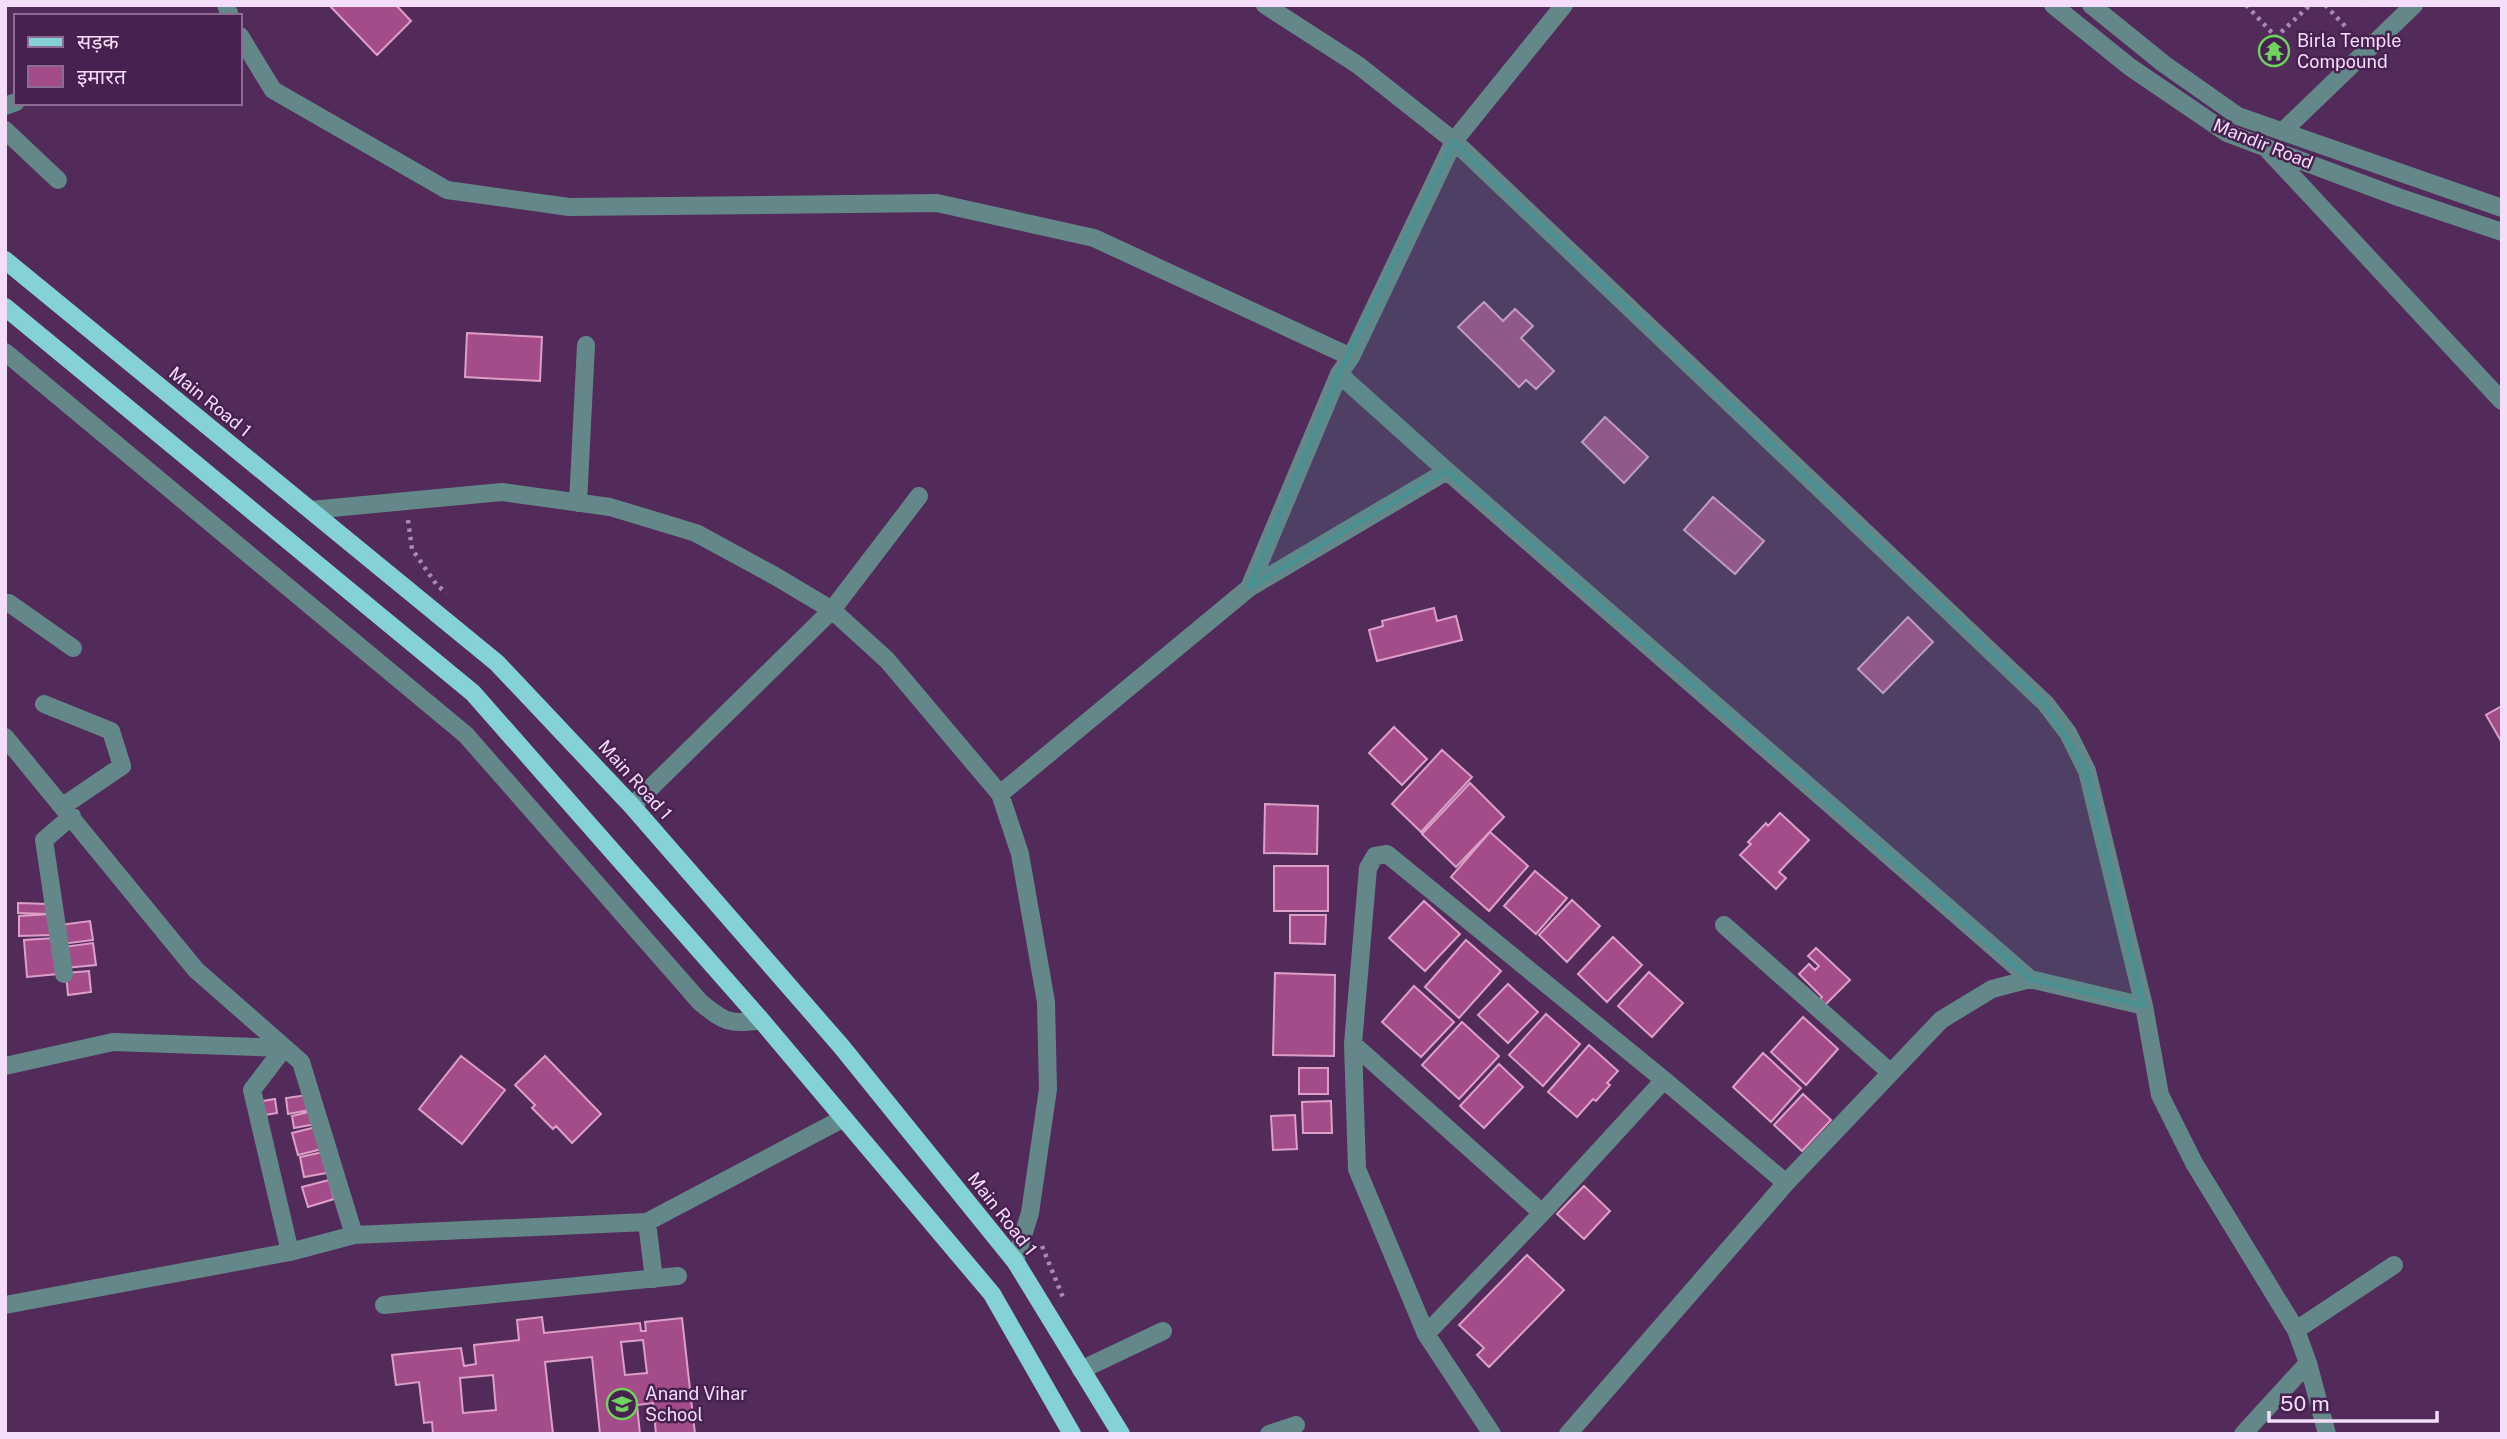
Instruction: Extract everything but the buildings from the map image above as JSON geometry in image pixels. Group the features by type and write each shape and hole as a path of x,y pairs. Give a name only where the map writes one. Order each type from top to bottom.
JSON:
{"main road":[{"name":"Main Road 1","path":"5,260 498,663 632,806 841,1046 1015,1261 1121,1434"},
{"path":"5,307 473,693 761,1020 992,1293 1072,1434"}],"street":[{"path":"1265,5 1358,65 1454,141 2046,704 2068,733 2087,771 2144,1006 2160,1095 2194,1163 2296,1330 2327,1434"},
{"path":"1249,589 1339,374 1350,357 1454,141 1564,5"},
{"name":"Mandir Road","path":"2053,5 2130,67 2214,126 2398,197 2502,232"},
{"name":"Mandir Road","path":"2091,5 2164,64 2238,116 2502,208"},
{"path":"2282,132 2414,5"},
{"path":"242,39 273,90 447,190 569,207 937,202 1094,238 1350,357"},
{"path":"2238,116 2502,401"},
{"path":"5,130 58,180"},
{"path":"578,503 586,345"},
{"path":"5,352 466,735 700,1002 721,1020 742,1023 761,1020"},
{"path":"1339,374 2030,979 2144,1006"},
{"path":"1000,794 1249,589 1447,471"},
{"path":"311,510 502,492 610,507 696,533 775,576 832,610 887,660 1000,794 1020,854 1046,1002 1048,1089 1030,1213 1015,1261"},
{"path":"632,806 832,610 919,496"},
{"path":"5,603 74,648"},
{"path":"44,704 111,731 121,766 68,811 44,840 64,974"},
{"path":"5,737 196,970 301,1062 354,1235"},
{"path":"1492,1434 1426,1334 1357,1169 1353,1044 1368,868 1375,856 1387,854 1786,1183"},
{"path":"1724,925 1891,1073"},
{"path":"1568,1434 1786,1183 1941,1020 1992,989 2030,979"},
{"path":"5,1066 113,1042 284,1048"},
{"path":"1353,1044 1542,1213"},
{"path":"284,1048 252,1090 290,1252"},
{"path":"1426,1334 1664,1080"},
{"path":"5,1305 290,1252 354,1235 647,1222 844,1118"},
{"path":"647,1222 654,1279"},
{"path":"2296,1330 2395,1265"},
{"path":"384,1305 678,1276"},
{"path":"1082,1370 1163,1331"},
{"path":"2243,1434 2308,1363"},
{"path":"1269,1434 1296,1425"}],"path":[{"path":"2246,5 2276,37 2310,5"},
{"path":"2325,5 2345,26"}],"highlighted area":[{"path":"1454,141 2046,704 2087,771 2144,1006 2030,979 1447,471 1249,588 1339,374"}],"place":[{"name":"Birla Temple Compound","path":"2274,51"},
{"name":"Anand Vihar School","path":"622,1404"}]}
